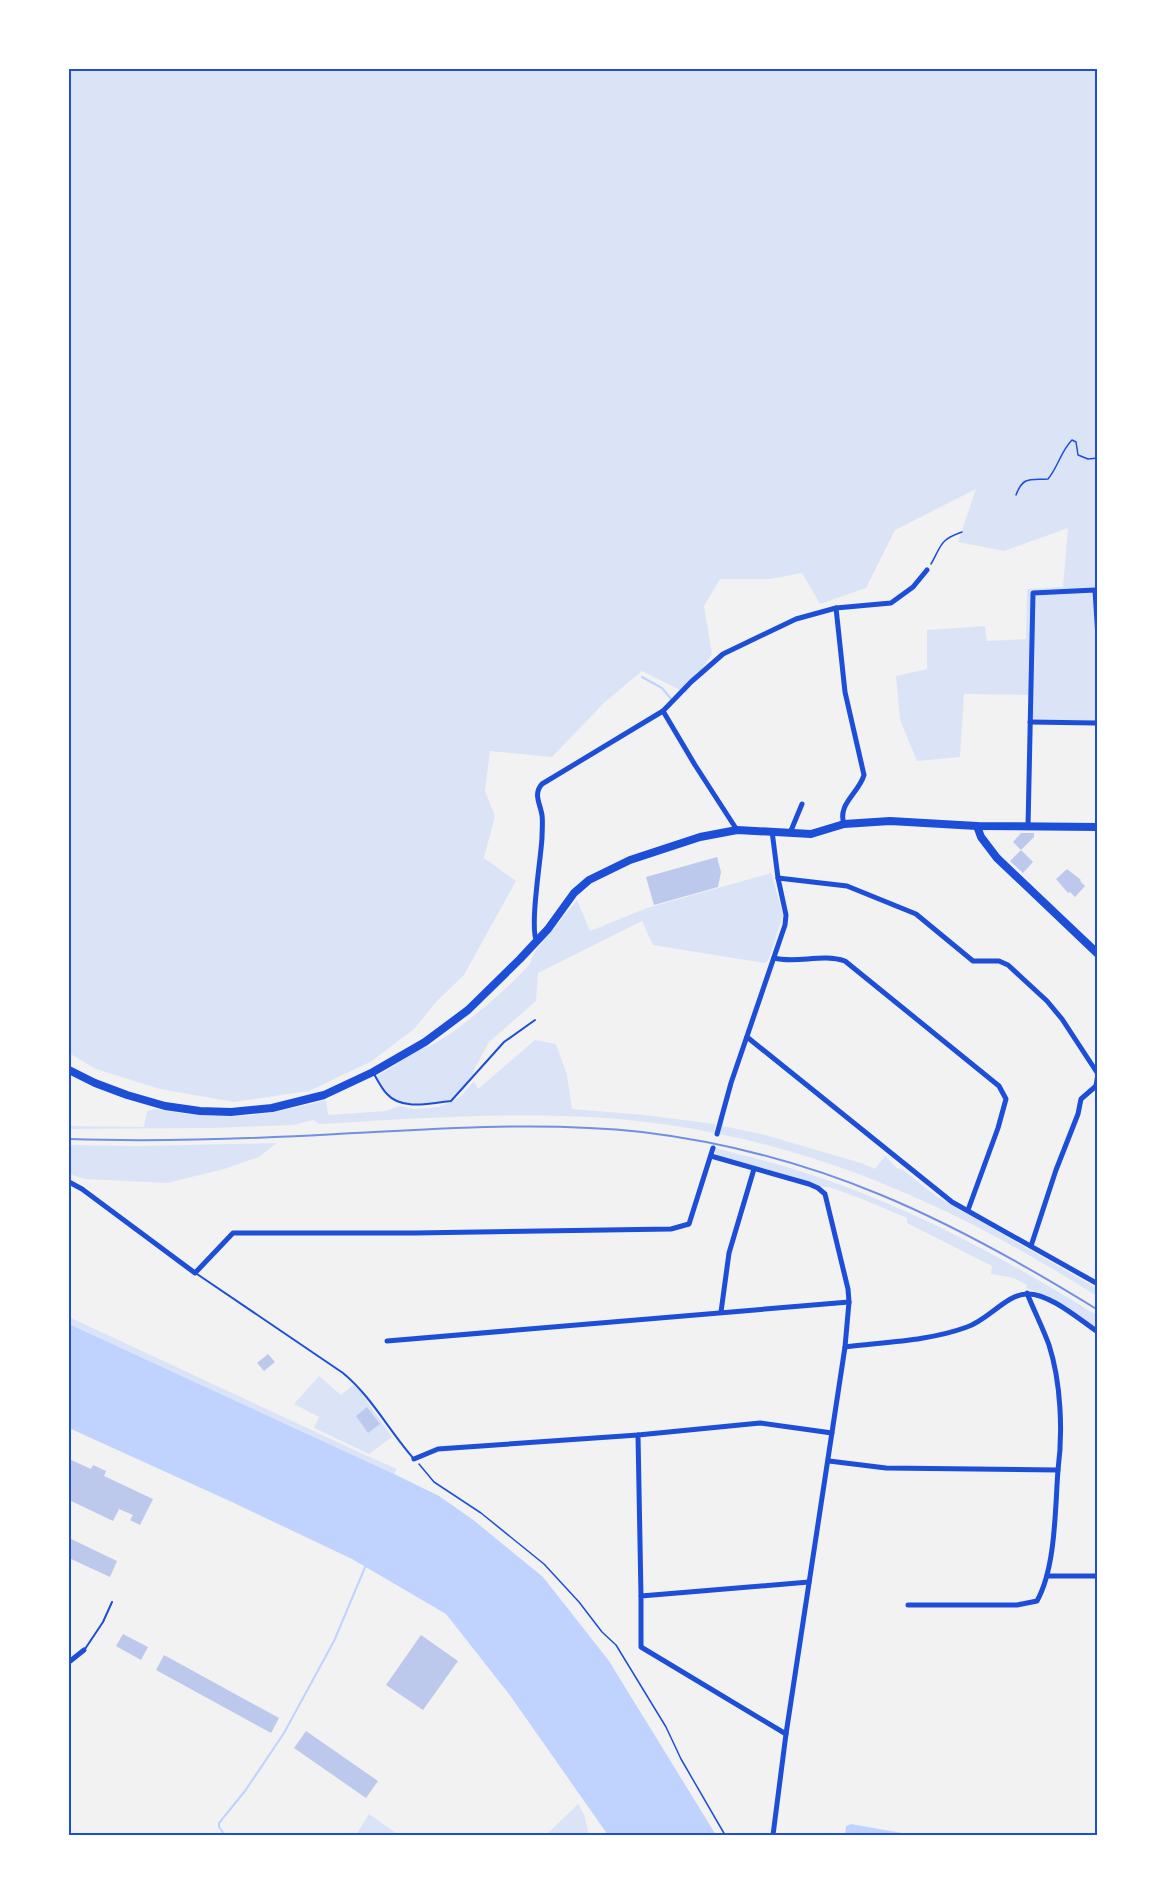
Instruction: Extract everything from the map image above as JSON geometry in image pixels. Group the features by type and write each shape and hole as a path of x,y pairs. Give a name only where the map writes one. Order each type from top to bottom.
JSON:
{"main road":[{"path":"69,1070 119,1092 165,1106 200,1112 272,1108 324,1095 373,1072 425,1042 468,1010 537,942 574,893 589,880 630,860 700,837 737,830 811,834 844,824 890,821 977,826 1098,827"},
{"path":"977,826 981,837 992,852 1098,954"}],"street":[{"path":"537,942 534,939 534,921 542,840 542,816 537,796 538,788 542,784 663,711 723,654 796,619 836,609 891,603 913,587 927,570"},
{"path":"1028,827 1033,593 1095,590 1098,638"},
{"path":"836,609 844,692 864,775 844,808 842,813 844,824"},
{"path":"663,711 737,830"},
{"path":"1030,722 1095,723 1098,721"},
{"path":"789,833 802,804"},
{"path":"717,1134 785,925 786,915 778,878 772,831"},
{"path":"778,878 847,886 916,914 974,961 999,961 1008,965 1047,1001 1062,1019 1098,1074 1097,1089 1081,1099 1078,1114 1056,1170 1031,1246"},
{"path":"774,958 783,960 835,958 844,961 999,1086 1006,1099 998,1128 968,1210"},
{"path":"747,1037 952,1202 1098,1284"},
{"path":"69,1182 195,1273 233,1233 671,1229 689,1224 713,1148"},
{"path":"711,1156 814,1186 825,1194 840,1249 849,1302 829,1461 786,1734 773,1835"},
{"path":"721,1312 729,1253 754,1169"},
{"path":"845,1347 921,1338 963,1329 982,1321 1012,1298 1028,1293 1054,1303 1098,1332"},
{"path":"909,1605 1017,1605 1038,1601 1044,1589 1054,1520 1061,1445 1055,1372 1049,1345 1028,1293"},
{"path":"387,1341 849,1302"},
{"path":"414,1459 438,1449 638,1435 760,1423 832,1433"},
{"path":"638,1435 641,1647 786,1734"},
{"path":"829,1461 886,1468 1058,1470"},
{"path":"1047,1576 1098,1576"},
{"path":"641,1596 809,1582"},
{"path":"69,1662 84,1650"}],"lane":[{"path":"373,1072 387,1094 406,1104 422,1105 451,1101 504,1042 534,1020"},
{"path":"195,1273 343,1373 360,1387 414,1459"},
{"path":"84,1650 98,1630 112,1602"}],"path":[{"path":"1016,495 1020,484 1025,480 1048,479 1056,470 1065,446 1072,440 1076,442 1078,455 1088,459 1098,458"},
{"path":"927,570 940,545 947,537 962,532"},
{"path":"414,1459 434,1482 481,1513 543,1564 616,1645 666,1727 681,1759 725,1835"}],"shaded area":[{"path":"69,69 1098,69 1098,718 1094,721 1032,720 1032,695 964,694 960,757 917,761 900,720 896,676 927,669 927,630 985,626 987,641 1026,639 1027,589 1063,587 1068,528 1004,551 958,542 976,489 895,530 866,588 820,604 802,573 770,579 720,579 704,606 712,654 686,693 642,671 604,703 552,757 490,751 485,791 495,816 484,858 516,881 464,975 437,1001 414,1029 372,1061 309,1091 234,1102 160,1089 96,1069 69,1053"},
{"path":"771,873 783,915 768,961 764,963 653,945 642,921 538,973 536,1001 489,1042 474,1070 473,1078 451,1101 422,1105 406,1104 386,1094 376,1077 418,1050 443,1039 507,988 528,966 536,950 577,900 590,931 647,908"},
{"path":"535,1040 556,1044 567,1075 572,1109 715,1124 714,1133 616,1119 517,1115 319,1124 313,1120 294,1125 210,1128 69,1129 69,1126 144,1127 147,1111 155,1109 208,1116 235,1116 278,1111 326,1100 328,1115 386,1111 399,1106 414,1109 438,1107 461,1096 474,1081 478,1089"},
{"path":"724,1118 723,1126 765,1135 875,1169 885,1156 897,1168 903,1170 936,1196 1098,1289 1098,1297 1009,1244 916,1198 819,1160 719,1134"},
{"path":"277,1143 259,1157 224,1169 167,1183 85,1179 69,1174 69,1145"},
{"path":"715,1148 839,1184 928,1222 1014,1266 1098,1316 1098,1328 1048,1296 1026,1288 1027,1285 1014,1278 991,1274 992,1266 907,1223 907,1218 829,1187 722,1157 715,1153"},
{"path":"69,1317 397,1469 394,1474 69,1324"},
{"path":"319,1376 341,1395 353,1385 359,1390 392,1437 369,1454 314,1428 319,1417 294,1404"},
{"path":"578,1804 584,1814 589,1835 546,1835"},
{"path":"369,1814 399,1835 356,1835"}],"water":[{"path":"69,1324 394,1474 439,1496 472,1519 543,1577 609,1661 716,1835 608,1835 509,1694 446,1614 352,1559 69,1428"},
{"path":"851,1824 913,1835 845,1835 846,1826"}],"building":[{"path":"1021,833 1034,833 1034,837 1021,850 1013,842"},
{"path":"1021,850 1033,862 1023,873 1010,861"},
{"path":"717,857 721,872 718,887 654,905 646,877"},
{"path":"1067,869 1085,886 1075,897 1070,892 1068,893 1056,879"},
{"path":"268,1354 275,1362 264,1371 257,1363"},
{"path":"367,1407 380,1424 368,1433 356,1416"},
{"path":"69,1459 91,1469 93,1465 106,1471 104,1476 153,1499 140,1525 130,1520 133,1515 119,1509 113,1521 69,1500"},
{"path":"69,1538 117,1561 110,1577 69,1558"},
{"path":"123,1634 148,1647 141,1660 116,1646"},
{"path":"421,1635 458,1661 423,1710 386,1685"},
{"path":"164,1655 279,1718 271,1733 156,1670"},
{"path":"306,1731 378,1781 366,1798 294,1748"}],"waterway":[{"path":"642,677 662,688 672,700"},
{"path":"225,1835 219,1823 245,1791 284,1733 334,1641 366,1565"}],"railway":[{"path":"69,1139 203,1140 528,1126 642,1132 706,1142 766,1156 880,1195 935,1219 989,1247 1098,1310"}]}
